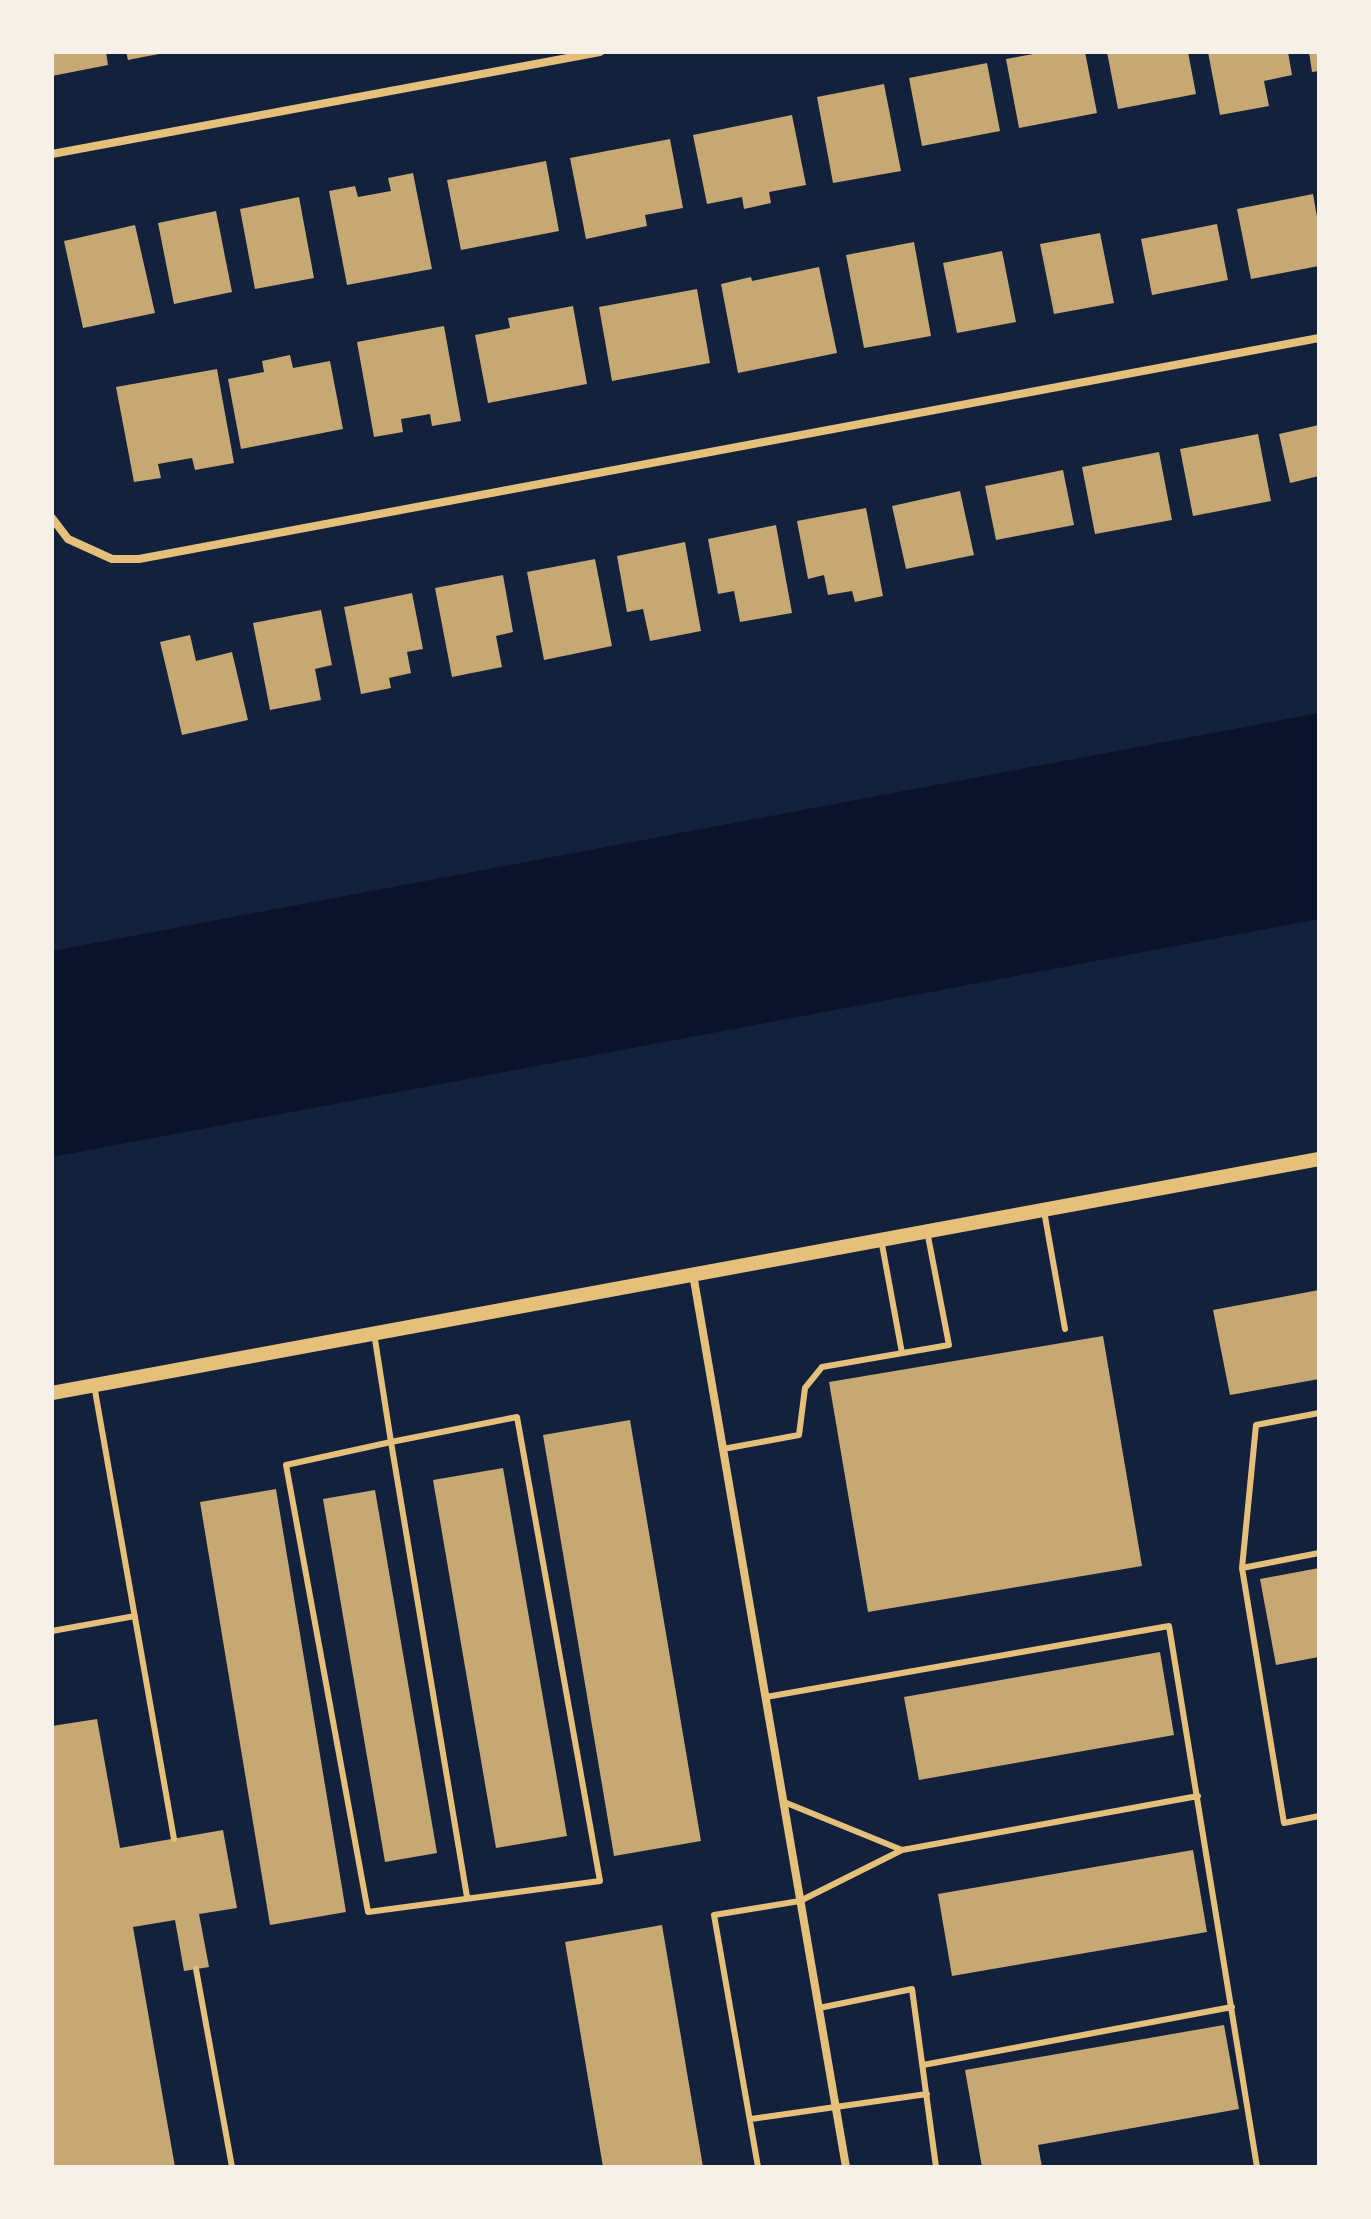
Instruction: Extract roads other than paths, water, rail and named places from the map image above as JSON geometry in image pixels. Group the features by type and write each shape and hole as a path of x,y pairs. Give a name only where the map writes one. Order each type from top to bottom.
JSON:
{"street":[{"path":"52,154 600,52"},
{"path":"52,518 68,539 112,559 139,559 1319,338"},
{"path":"52,1393 1319,1159"},
{"path":"693,1273 846,2167"}],"lane":[{"path":"1044,1209 1065,1329"},
{"path":"723,1449 799,1435 805,1388 822,1367 949,1345 927,1231"},
{"path":"881,1239 902,1353"},
{"path":"374,1333 467,1897"},
{"path":"94,1385 174,1839"},
{"path":"1319,1413 1256,1425 1242,1568 1284,1823 1319,1816"},
{"path":"517,1417 600,1881 368,1912 286,1465 391,1442 517,1417"},
{"path":"1242,1568 1319,1553"},
{"path":"52,1631 135,1616"},
{"path":"766,1697 1169,1626 1257,2167"},
{"path":"758,2167 714,1915 800,1901 902,1850 1198,1796"},
{"path":"784,1802 902,1850"},
{"path":"196,1969 232,2167"},
{"path":"819,2008 912,1989 936,2167"},
{"path":"923,2065 1232,2007"},
{"path":"751,2119 927,2094"}],"water":[{"path":"1319,713 1319,919 52,1157 52,951"}]}
